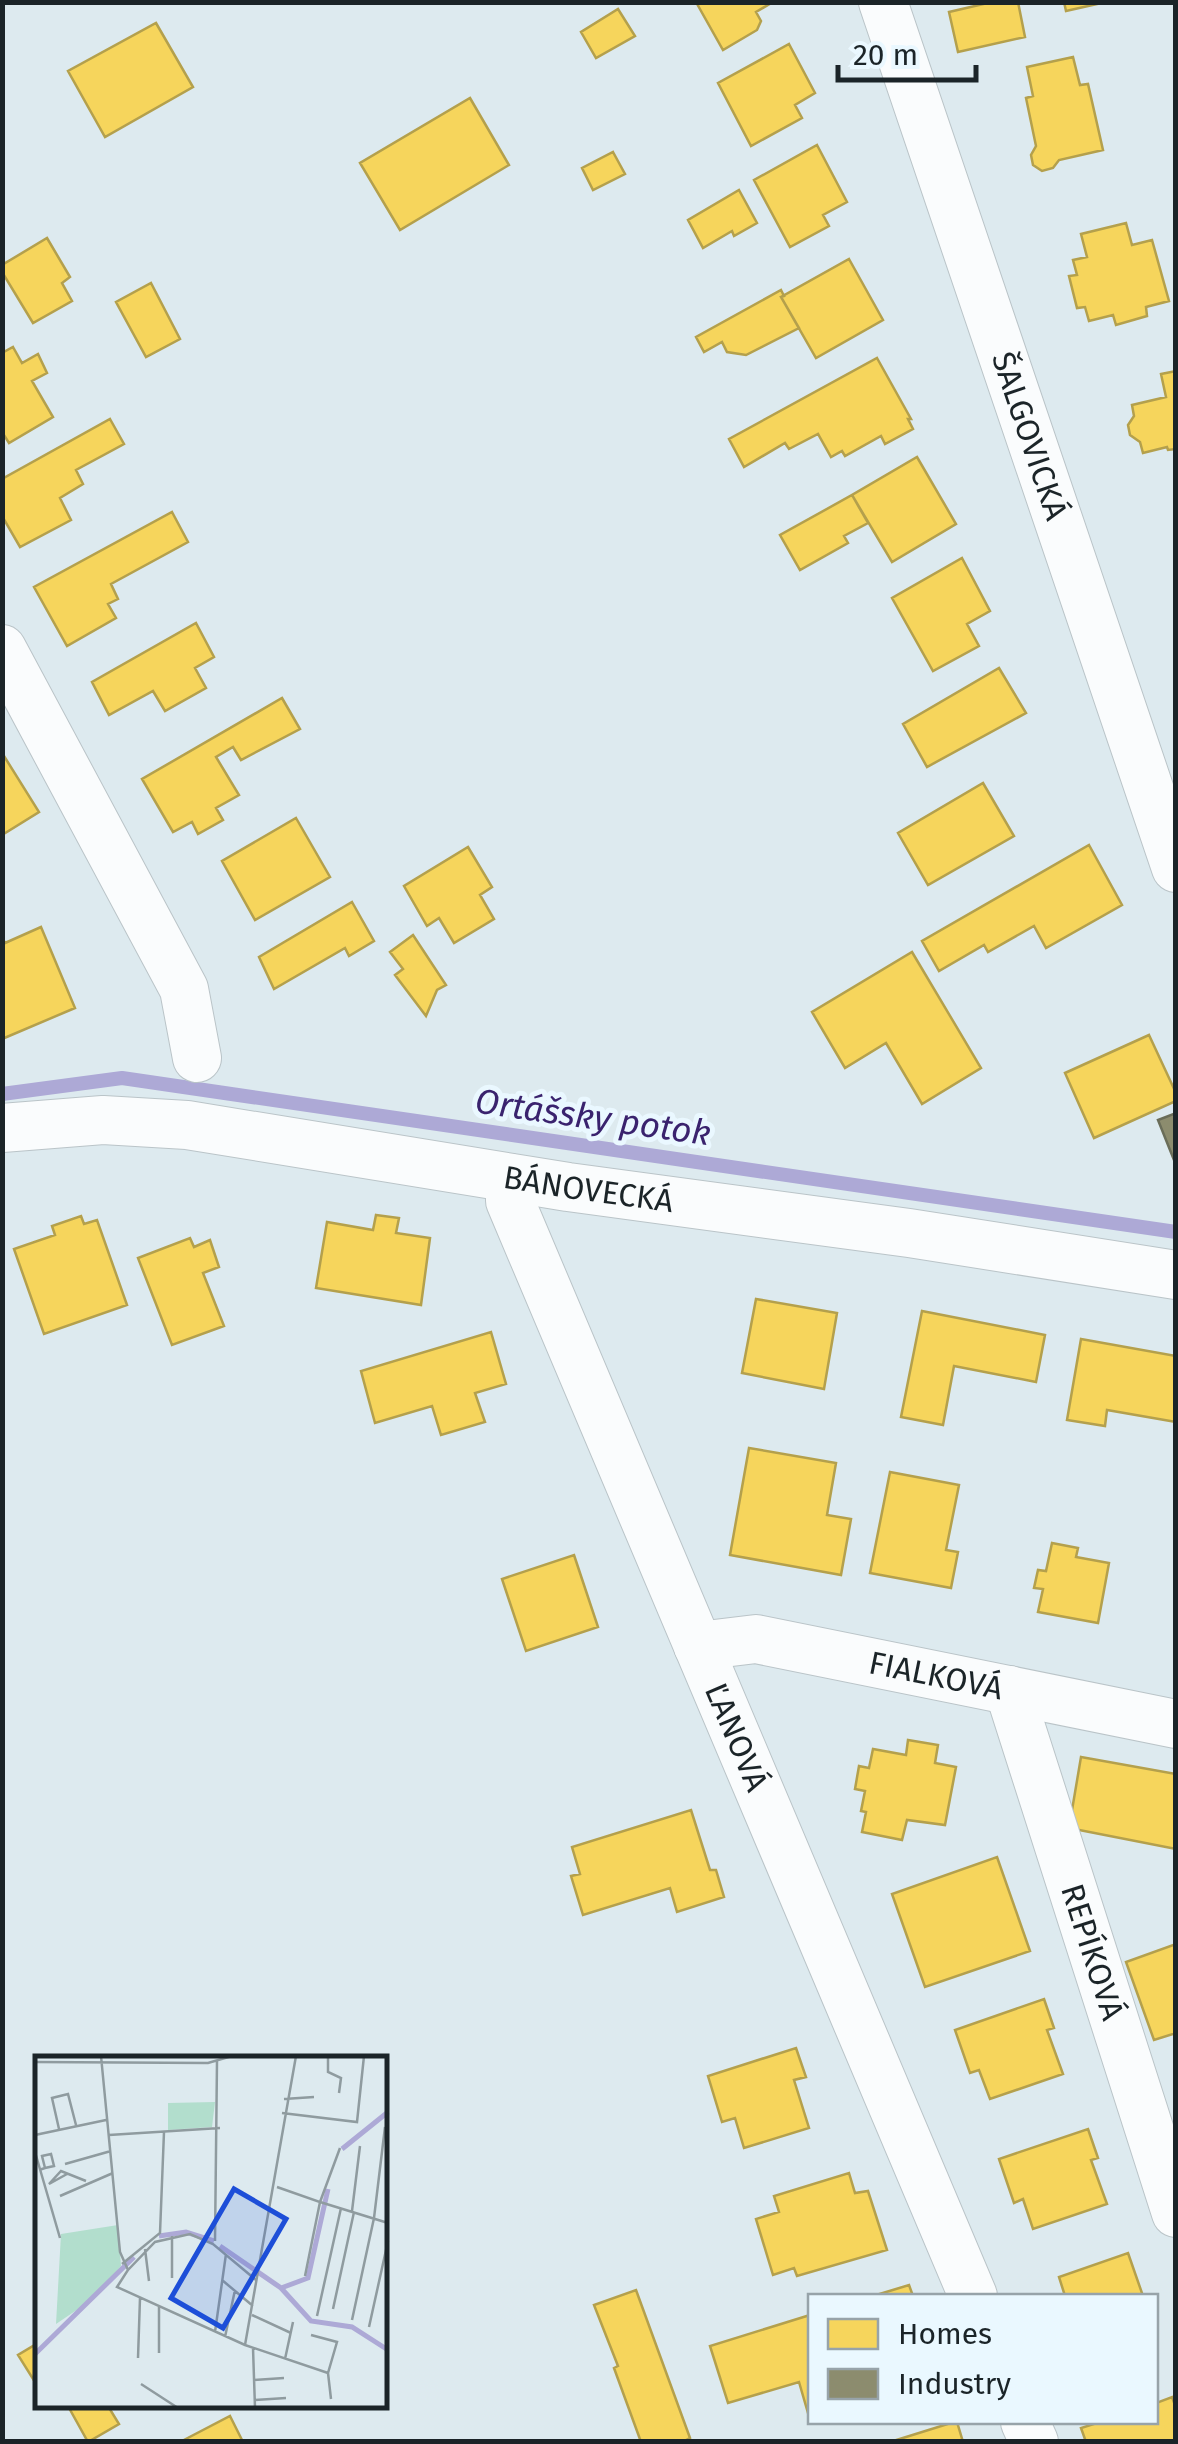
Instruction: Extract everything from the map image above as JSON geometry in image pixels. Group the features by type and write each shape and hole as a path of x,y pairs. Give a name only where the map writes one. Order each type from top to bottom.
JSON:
{"street":[{"name":"ŠALGOVICKÁ","path":"884,2 1176,868"},
{"path":"2,650 184,989 197,1058"},
{"name":"BÁNOVECKÁ","path":"2,1128 102,1120 187,1125 510,1178 909,1233 1176,1275"},
{"name":"ĽANOVÁ","path":"510,1178 510,1201 971,2294"},
{"name":"FIALKOVÁ","path":"698,1646 756,1639 1176,1724"},
{"name":"REPÍKOVÁ","path":"1009,1690 1176,2213"}],"building: Homes":[{"path":"696,2 773,2 756,12 761,21 757,30 723,50"},
{"path":"992,2 1018,2 1025,37 958,52 949,12"},
{"path":"1064,2 1106,2 1066,11"},
{"path":"618,9 635,36 596,58 581,32"},
{"path":"156,23 193,87 105,137 68,71"},
{"path":"789,44 815,93 795,105 802,118 751,146 718,83"},
{"path":"1073,57 1080,85 1088,84 1103,150 1059,160 1053,168 1042,171 1033,165 1031,155 1036,146 1026,98 1033,96 1027,67"},
{"path":"470,98 509,165 400,230 360,163"},
{"path":"817,145 847,202 823,215 829,226 790,247 754,180"},
{"path":"613,152 625,174 593,190 582,168"},
{"path":"739,190 757,223 734,236 732,231 703,248 688,220"},
{"path":"1126,223 1132,245 1152,240 1169,301 1146,307 1147,316 1116,325 1113,315 1089,321 1085,307 1077,308 1069,276 1077,275 1073,260 1087,257 1081,234"},
{"path":"47,238 70,277 62,283 72,301 33,323 2,272 2,265"},
{"path":"849,259 883,320 816,358 781,297"},
{"path":"151,283 180,339 146,357 116,302"},
{"path":"781,290 799,328 746,355 727,352 722,342 704,352 696,337"},
{"path":"13,347 22,363 38,354 47,373 32,381 53,417 9,443 2,432 2,353"},
{"path":"877,358 913,429 885,444 881,436 845,456 842,451 831,457 818,434 789,449 785,443 744,467 729,439"},
{"path":"1176,371 1176,449 1167,447 1143,453 1140,442 1130,435 1132,405 1166,397 1161,374"},
{"path":"110,419 124,444 76,470 83,484 60,498 71,520 20,547 2,516 2,479"},
{"path":"917,457 956,524 892,562 852,495"},
{"path":"852,495 868,523 844,536 848,543 800,570 780,535"},
{"path":"172,512 188,542 111,584 118,599 108,604 116,618 67,646 34,587"},
{"path":"962,558 990,611 967,624 979,646 933,671 892,598"},
{"path":"196,623 214,657 195,668 206,688 165,711 153,691 109,715 92,682"},
{"path":"999,668 1026,713 927,767 903,724"},
{"path":"282,698 300,729 241,760 233,747 216,757 239,795 216,808 223,820 198,834 192,822 173,832 142,779"},
{"path":"2,757 39,812 2,835"},
{"path":"983,783 1014,836 928,885 898,833"},
{"path":"296,818 330,877 255,920 222,861"},
{"path":"1089,845 1122,905 1046,948 1034,926 988,952 984,945 939,971 922,941"},
{"path":"468,847 492,887 480,895 494,919 454,943 439,918 427,926 404,886"},
{"path":"352,902 374,941 349,956 345,948 274,989 259,957"},
{"path":"41,927 75,1008 2,1039 2,937 5,943"},
{"path":"413,935 446,985 437,990 426,1016 395,975 403,969 390,952"},
{"path":"912,952 981,1068 922,1104 886,1043 845,1068 812,1012"},
{"path":"1149,1035 1176,1093 1176,1101 1094,1138 1065,1073"},
{"path":"376,1215 399,1218 396,1233 430,1238 421,1305 316,1288 327,1222 373,1230"},
{"path":"81,1216 84,1224 97,1220 127,1305 44,1334 14,1249 55,1235 52,1226"},
{"path":"190,1238 194,1247 210,1240 219,1267 203,1273 224,1326 172,1345 138,1258"},
{"path":"756,1299 837,1313 824,1389 742,1373"},
{"path":"922,1311 1045,1335 1036,1382 954,1366 943,1425 901,1417"},
{"path":"491,1332 506,1384 475,1393 485,1422 441,1435 432,1406 375,1423 361,1371"},
{"path":"1081,1339 1176,1356 1176,1422 1107,1410 1105,1426 1067,1420"},
{"path":"749,1448 836,1463 827,1515 851,1519 841,1575 730,1555"},
{"path":"890,1472 959,1485 946,1550 958,1552 951,1588 870,1573"},
{"path":"1052,1543 1078,1548 1076,1557 1109,1563 1098,1623 1038,1612 1043,1589 1034,1588 1038,1570 1046,1571"},
{"path":"574,1555 598,1627 526,1651 502,1579"},
{"path":"908,1740 938,1745 935,1763 956,1767 945,1825 907,1820 902,1840 862,1832 865,1791 855,1789 859,1766 869,1768 873,1749 906,1755"},
{"path":"1081,1757 1176,1774 1176,1849 1069,1828"},
{"path":"691,1810 710,1870 716,1870 724,1897 677,1912 670,1888 583,1915 571,1876 580,1874 572,1847"},
{"path":"997,1857 1030,1951 925,1987 892,1894"},
{"path":"1176,1944 1176,2033 1154,2040 1126,1962"},
{"path":"1044,1999 1054,2028 1047,2030 1063,2074 990,2099 979,2070 970,2073 955,2030"},
{"path":"796,2048 806,2077 794,2080 809,2128 744,2148 735,2118 722,2122 708,2076"},
{"path":"1088,2129 1098,2158 1091,2160 1107,2204 1033,2229 1023,2199 1014,2203 999,2159"},
{"path":"849,2173 855,2193 868,2191 887,2250 797,2276 794,2268 773,2275 756,2219 779,2212 774,2196"},
{"path":"1128,2253 1142,2294 1064,2294 1059,2277"},
{"path":"909,2285 912,2294 880,2294"},
{"path":"636,2290 690,2438 682,2442 641,2442 594,2305"},
{"path":"808,2316 808,2413 799,2382 728,2403 710,2346"},
{"path":"35,2345 35,2382 18,2355"},
{"path":"1172,2397 1176,2408 1176,2442 1086,2442 1081,2428 1094,2424 1158,2424 1158,2402"},
{"path":"70,2409 110,2409 119,2424 88,2442"},
{"path":"230,2416 243,2442 180,2442"},
{"path":"958,2424 963,2442 890,2442"}],"building: Industry":[{"path":"1176,1113 1176,1165 1158,1120"}],"waterway":[{"name":"Ortášsky potok","path":"2,1094 122,1078 1176,1232"}]}
